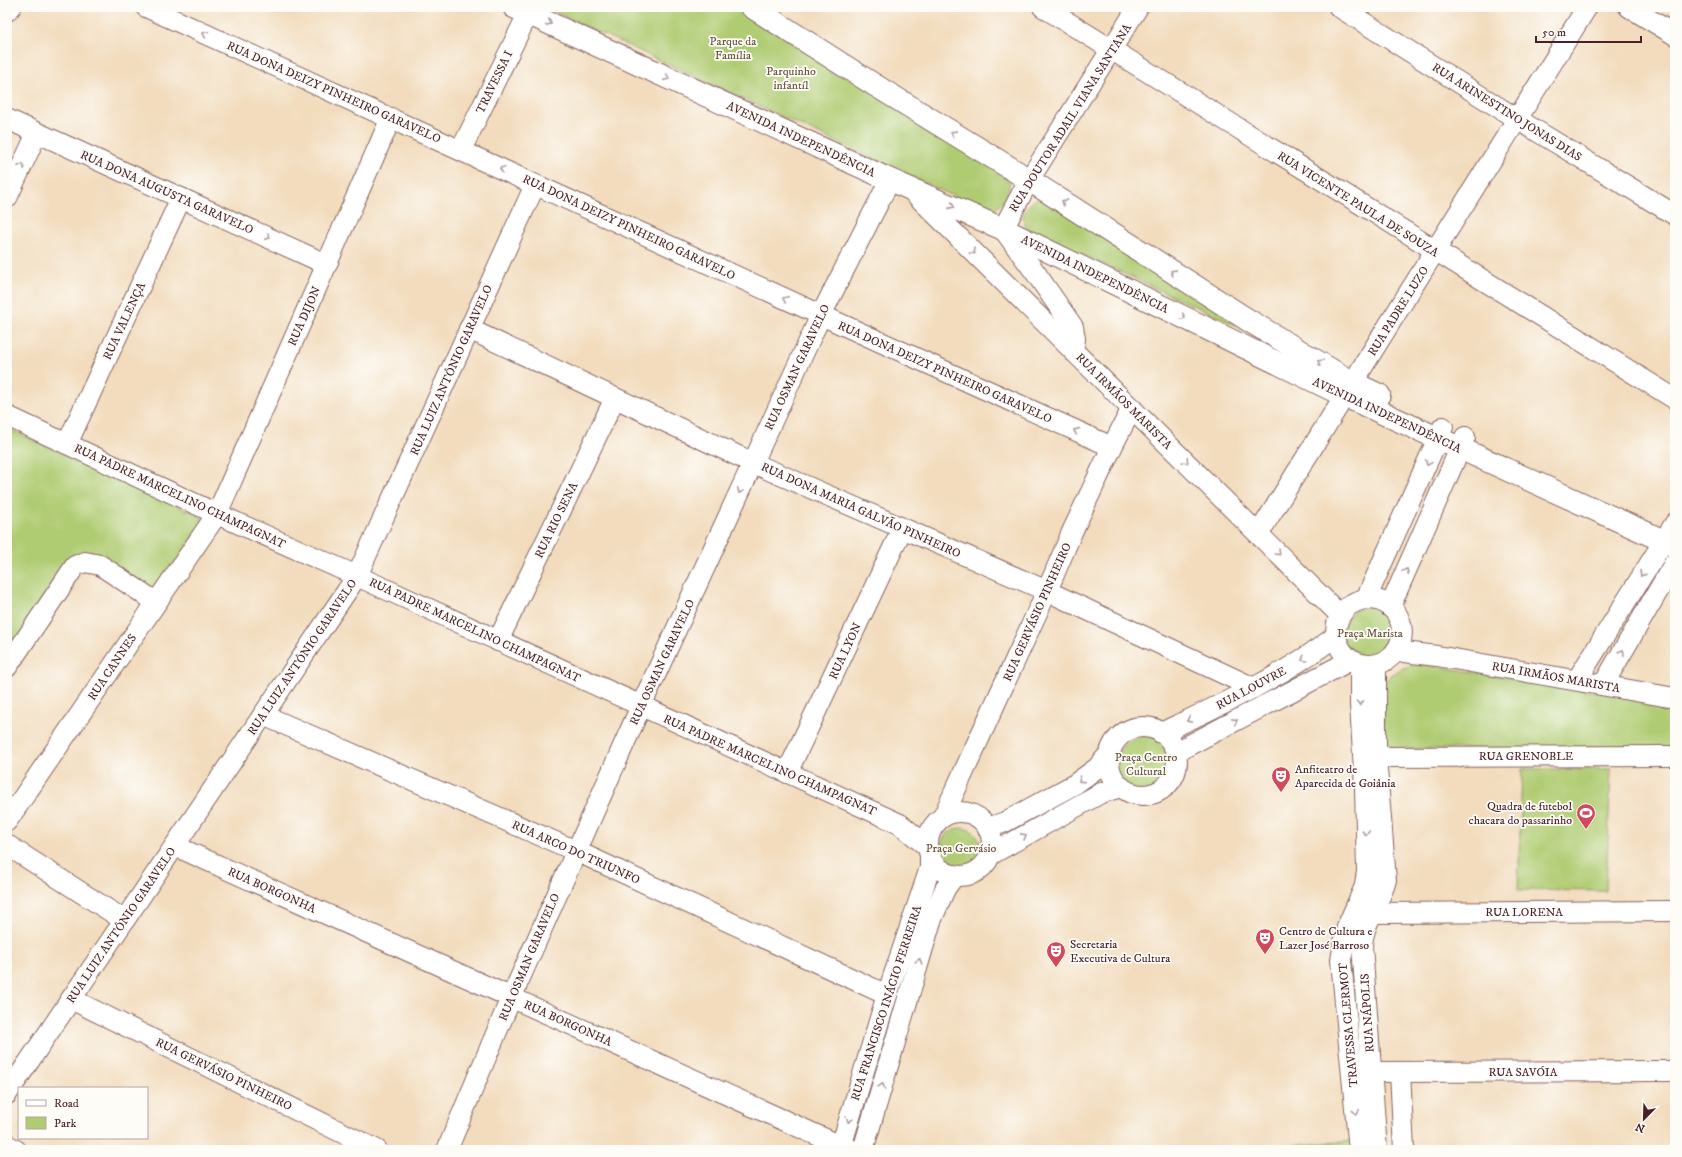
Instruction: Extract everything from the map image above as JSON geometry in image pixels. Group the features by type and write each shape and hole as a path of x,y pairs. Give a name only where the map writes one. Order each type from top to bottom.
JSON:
{"main road":[{"name":"AVENIDA INDEPENDÊNCIA","path":"752,7 1030,180 1248,320 1349,389"},
{"name":"AVENIDA INDEPENDÊNCIA","path":"521,10 898,183 1002,229 1441,433 1672,534"}],"street":[{"path":"7,11 11,7"},
{"name":"RUA DONA DEIZY PINHEIRO GARAVELO","path":"146,7 821,316 1112,447"},
{"name":"RUA VICENTE PAULA DE SOUZA","path":"1043,7 1675,399"},
{"name":"RUA DOUTOR ADAIL VIANA SANTANA","path":"1002,229 1030,180 1138,7"},
{"name":"RUA ARINESTINO JONAS DIAS","path":"1339,7 1517,119 1675,215"},
{"name":"RUA PADRE LUZO","path":"1259,533 1588,7"},
{"path":"1629,7 1675,35"},
{"name":"TRAVESSA I","path":"461,150 521,10"},
{"name":"RUA DIJON","path":"217,514 391,118"},
{"name":"RUA DONA AUGUSTA GARAVELO","path":"7,119 37,134 326,264"},
{"path":"7,198 37,134"},
{"name":"RUA OSMAN GARAVELO","path":"447,1150 511,998 641,706 821,316 898,183"},
{"name":"RUA IRMÃOS MARISTA","path":"898,183 1132,408 1340,615"},
{"name":"RUA LUIZ ANTÔNIO GARAVELO","path":"7,1094 357,576 535,185"},
{"name":"RUA VALENÇA","path":"67,444 181,198"},
{"path":"1002,229 1035,272 1073,327 1075,339 1073,351"},
{"name":"RUA DONA MARIA GALVÃO PINHEIRO","path":"469,329 753,463 1047,591 1254,688"},
{"name":"RUA RIO SENA","path":"498,641 615,398"},
{"name":"RUA GERVÁSIO PINHEIRO","path":"940,820 1047,591 1072,532 1132,408"},
{"name":"RUA PADRE MARCELINO CHAMPAGNAT","path":"7,416 217,514 357,576 900,824 929,851"},
{"path":"1366,599 1441,433"},
{"path":"1390,607 1463,443"},
{"name":"RUA CANNES","path":"7,821 217,514"},
{"name":"RUA LYON","path":"787,773 902,529"},
{"path":"1577,680 1672,534"},
{"path":"7,666 75,566 85,562 100,565 156,602"},
{"path":"1603,685 1675,562"},
{"path":"1366,599 1379,601 1390,607 1396,614 1400,623 1399,642 1387,660 1362,663 1341,650 1336,636 1336,625 1340,615 1348,607 1356,602 1366,599"},
{"name":"RUA LOUVRE","path":"1161,733 1254,688 1310,656 1336,636"},
{"name":"RUA IRMÃOS MARISTA","path":"1399,642 1437,656 1675,698"},
{"path":"1362,663 1376,757"},
{"name":"RUA LOUVRE","path":"1176,752 1362,663"},
{"name":"TRAVESSA CLERMOT","path":"1359,1150 1341,960 1347,927 1365,886 1367,871 1365,788 1360,704 1362,663"},
{"name":"RUA ARCO DO TRIUNFO","path":"264,715 576,851 887,995"},
{"path":"988,828 1005,822 1075,784 1097,768 1110,753 1117,739 1130,730 1146,728 1161,733 1170,741 1176,752 1177,763 1175,774 1170,783 1161,790 1150,795 1138,795 1121,788 1112,776 1109,761 1110,753"},
{"name":"RUA GRENOBLE","path":"1376,757 1675,756"},
{"name":"RUA NÁPOLIS","path":"1376,757 1386,880 1383,892 1362,936 1362,946 1377,1150"},
{"path":"990,855 1101,793 1121,788"},
{"path":"965,812 980,818 988,828 992,846 990,855 980,869 964,875 955,875 940,868 929,851 930,835 940,820 954,813 965,812"},
{"name":"RUA PADRE MARCELINO CHAMPAGNAT","path":"900,824 940,820"},
{"path":"7,845 124,920"},
{"name":"RUA BORGONHA","path":"175,846 844,1149"},
{"name":"RUA FRANCISCO INÁCIO FERREIRA","path":"844,1149 887,995 930,868 929,851"},
{"name":"RUA FRANCISCO INÁCIO FERREIRA","path":"863,1150 931,921 945,888 955,875"},
{"name":"RUA LORENA","path":"1373,913 1675,911"},
{"name":"RUA GERVÁSIO PINHEIRO","path":"71,999 377,1150"},
{"name":"RUA SAVÓIA","path":"1371,1072 1675,1071"},
{"path":"1400,1072 1404,1150"},
{"path":"7,1145 16,1150"}],"green space":[{"name":"Parque da Família","path":"544,7 744,7 1010,178 1007,195 1001,204 996,208 986,211"},
{"path":"1040,197 1262,337 1029,230 1025,225 1025,211 1031,203"},
{"path":"7,428 202,517 203,523 156,590 90,554 7,654"},
{"name":"Praça Marista","path":"1365,606 1375,606 1389,614 1395,623 1397,633 1395,643 1389,652 1375,660 1365,660 1355,655 1348,648 1343,638 1343,628 1348,618 1355,611"},
{"path":"1416,663 1675,704 1675,748 1396,749 1386,742 1383,736 1384,684 1394,673"},
{"name":"Praça Centro Cultural","path":"1145,736 1156,739 1165,744 1170,753 1173,764 1170,775 1165,784 1156,789 1145,792 1134,789 1125,784 1120,775 1117,764 1120,753 1125,744 1134,739"},
{"path":"1522,769 1611,769 1606,891 1518,890"},
{"name":"Praça Gervásio","path":"965,828 972,831 978,837 981,848 980,856 972,865 965,868 957,868 950,865 942,856 941,844 944,837 953,829"},
{"path":"1358,1141 1359,1150 1213,1150"}],"place":[{"name":"Anfiteatro de Aparecida de Goiânia","path":"1281,793"},
{"name":"Quadra de futebol chacara do passarinho","path":"1586,830"},
{"name":"Centro de Cultura e Lazer José Barroso","path":"1265,955"},
{"name":"Secretaria Executiva de Cultura","path":"1056,968"}],"park label":[{"name":"Parquinho infantíl","path":"791,78"}]}
